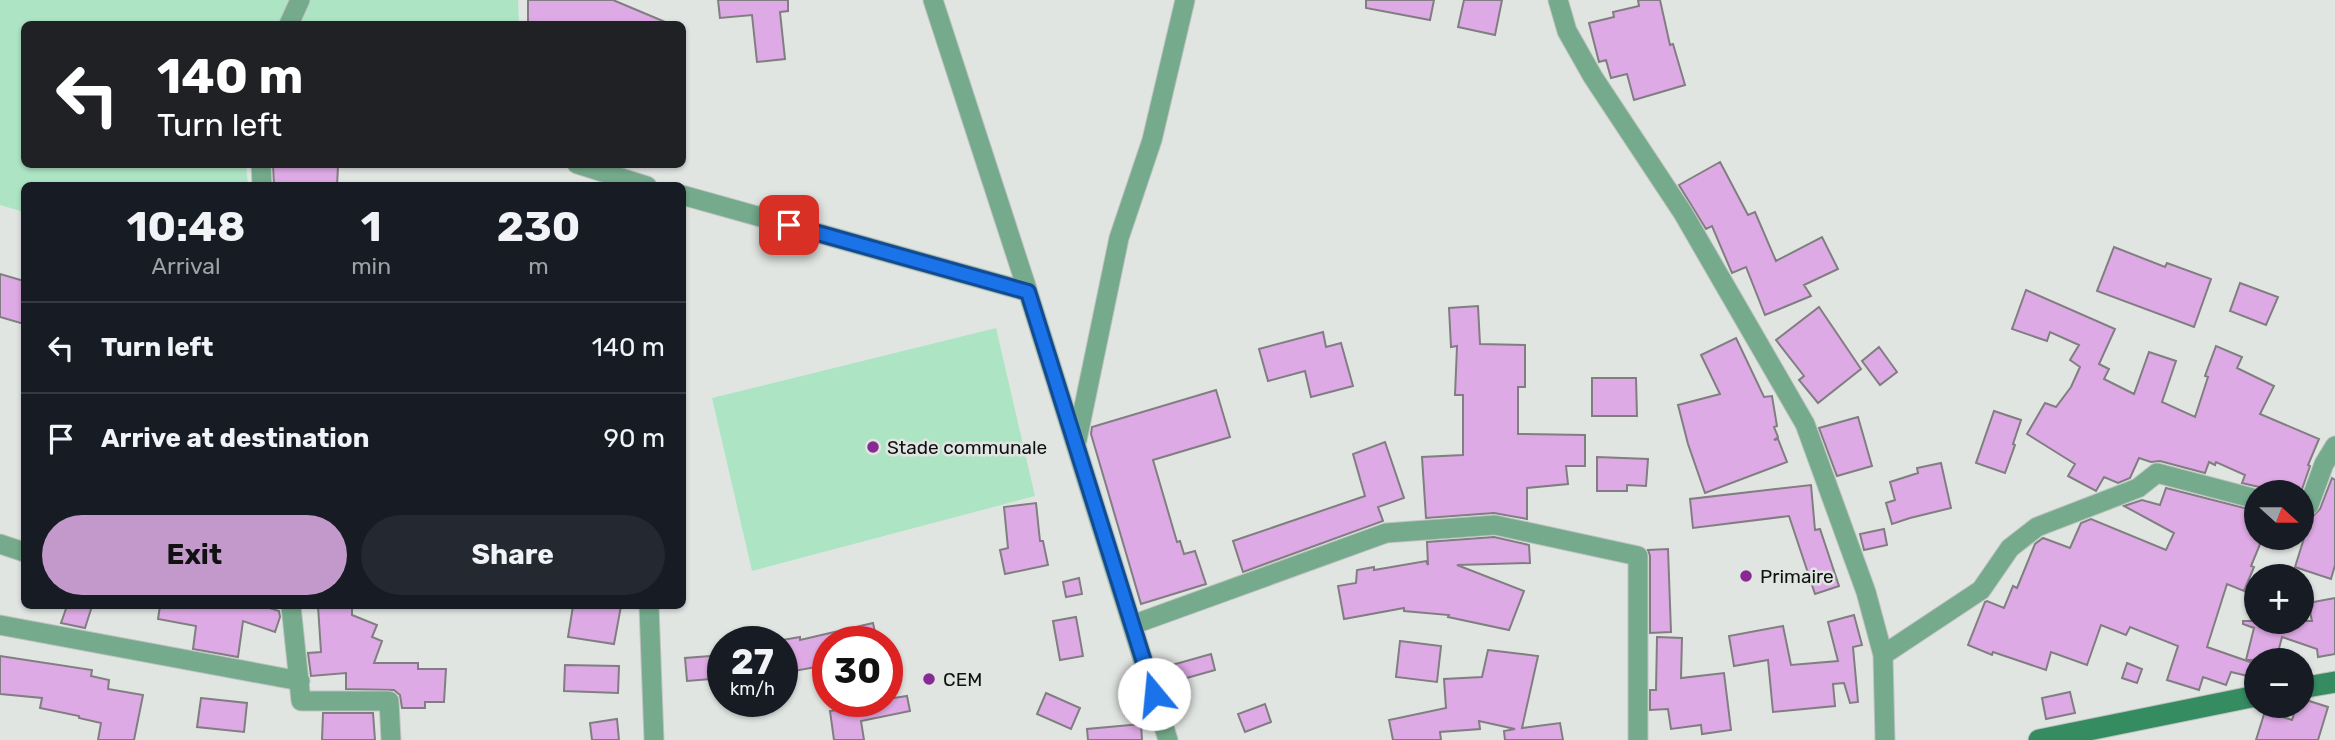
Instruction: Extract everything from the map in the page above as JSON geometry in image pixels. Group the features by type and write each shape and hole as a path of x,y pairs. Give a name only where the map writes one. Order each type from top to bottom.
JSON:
{"main road":[{"path":"2314,686 2335,682"},
{"path":"2039,740 2244,698"}],"street":[{"path":"290,21 300,0"},
{"path":"933,0 1028,292 1168,740"},
{"path":"1076,444 1119,238 1152,140 1185,0"},
{"path":"1558,0 1567,31 1593,77 1683,213 1805,424 1866,592 1883,655 1885,740"},
{"path":"589,168 632,182"},
{"path":"686,196 1028,292"},
{"path":"2314,492 2335,446"},
{"path":"1883,655 1981,590 2010,548 2037,527 2138,488 2157,473 2244,496"},
{"path":"1132,625 1386,533 1495,525 1638,556 1639,740"},
{"path":"0,544 21,551"},
{"path":"291,609 301,701 389,701 391,740"},
{"path":"649,609 654,740"},
{"path":"0,625 300,681"}],"green space":[{"path":"0,0 518,0 519,21 21,21 21,168 246,168 248,182 21,182 21,211 0,205"},
{"name":"Stade communale","path":"996,328 1035,496 752,571 712,398"}],"building":[{"path":"528,0 613,0 663,21 528,21"},
{"path":"718,0 788,0 788,11 780,12 785,59 757,62 752,15 720,18"},
{"path":"1366,0 1434,0 1430,20 1366,8"},
{"path":"1464,0 1502,0 1495,35 1458,27"},
{"path":"1638,0 1660,0 1670,45 1673,44 1685,85 1634,100 1627,74 1611,78 1606,60 1599,62 1589,23 1614,17 1613,12 1639,6"},
{"path":"1720,162 1748,215 1755,212 1776,261 1822,237 1838,269 1804,285 1811,296 1765,315 1746,267 1732,273 1712,226 1706,229 1679,185"},
{"path":"273,168 338,168 337,182 274,182"},
{"path":"2114,247 2165,267 2167,263 2211,279 2194,327 2097,291"},
{"path":"0,274 21,280 21,323 0,317"},
{"path":"2240,283 2278,297 2266,325 2230,311"},
{"path":"2026,290 2115,329 2099,364 2109,369 2104,379 2134,394 2149,352 2176,361 2162,402 2195,417 2216,346 2242,357 2237,368 2274,386 2260,414 2319,439 2308,465 2310,466 2305,480 2244,480 2244,483 2242,483 2245,475 2216,462 2215,465 2209,462 2205,473 2139,458 2130,478 2118,483 2104,477 2096,491 2068,476 2075,464 2027,434 2045,403 2056,407 2071,387 2080,367 2070,360 2079,345 2050,332 2047,341 2012,329"},
{"path":"1478,306 1480,344 1525,345 1525,387 1518,387 1518,434 1585,435 1585,466 1566,466 1568,484 1527,488 1527,519 1494,513 1426,518 1422,457 1463,455 1463,395 1455,395 1457,346 1451,347 1449,308"},
{"path":"1819,307 1861,369 1818,403 1799,380 1804,376 1776,340"},
{"path":"1323,332 1326,347 1341,343 1353,386 1311,397 1305,371 1268,381 1259,349"},
{"path":"1736,338 1764,397 1772,396 1777,426 1774,427 1778,437 1774,440 1778,439 1787,462 1705,493 1678,405 1720,394 1701,355"},
{"path":"1879,347 1897,372 1880,385 1862,361"},
{"path":"1592,378 1636,378 1637,416 1592,416"},
{"path":"1216,390 1230,437 1153,460 1177,542 1180,541 1184,554 1195,551 1206,584 1141,604 1091,434 1092,427"},
{"path":"1994,411 2021,420 2005,473 1976,463"},
{"path":"1858,417 1872,466 1837,476 1819,428"},
{"path":"1385,442 1404,498 1378,507 1383,521 1243,572 1233,541 1365,496 1353,454"},
{"path":"1597,457 1648,459 1646,486 1627,485 1627,491 1597,491"},
{"path":"1941,463 1951,508 1892,524 1886,503 1895,500 1890,482 1918,473 1917,468"},
{"path":"2332,478 2335,480 2335,565 2331,579 2314,573 2314,564 2296,564 2300,550 2314,550 2314,515 2320,509"},
{"path":"1811,485 1815,530 1820,529 1839,586 1815,594 1789,516 1693,528 1690,499"},
{"path":"2166,488 2244,508 2244,550 2258,550 2252,564 2244,564 2244,591 2227,584 2207,647 2244,660 2244,675 2231,672 2226,685 2203,677 2199,690 2167,680 2178,646 2130,627 2126,635 2101,625 2087,665 2051,652 2046,670 1993,652 1992,655 1968,645 1985,602 2004,608 2013,586 2017,588 2035,544 2043,538 2070,548 2081,523 2091,519 2166,550 2174,533 2124,506 2142,500 2160,505"},
{"path":"1036,503 1040,541 1043,541 1048,565 1005,574 1000,550 1008,548 1004,507"},
{"path":"1884,529 1887,545 1864,550 1860,534"},
{"path":"1494,537 1529,545 1530,563 1457,565 1524,591 1509,630 1448,617 1449,615 1404,611 1404,608 1344,619 1338,586 1356,583 1357,570 1374,567 1374,570 1426,561 1428,565 1427,542"},
{"path":"1668,549 1671,632 1650,633 1648,550"},
{"path":"1079,578 1082,594 1066,597 1063,582"},
{"path":"2335,598 2335,654 2318,657 2317,649 2282,637 2279,648 2249,648 2252,634 2314,634 2314,602"},
{"path":"66,609 91,609 85,628 61,623"},
{"path":"160,609 273,609 279,611 280,617 275,632 243,621 238,657 193,649 196,626 158,619"},
{"path":"318,609 352,609 352,615 377,625 372,637 382,641 374,663 418,663 418,669 446,669 444,702 425,702 425,708 402,708 400,695 394,690 346,689 346,673 311,676 308,653 321,652"},
{"path":"573,609 620,609 614,644 568,637"},
{"path":"1854,615 1862,645 1853,647 1858,702 1850,703 1844,683 1833,684 1835,706 1773,712 1768,660 1734,666 1729,636 1783,626 1791,665 1838,661 1828,622"},
{"path":"1076,617 1083,656 1060,660 1053,621"},
{"path":"798,637 800,640 812,637 812,668 798,670"},
{"path":"1657,637 1682,638 1681,678 1724,673 1731,730 1702,734 1701,725 1671,729 1668,709 1650,710 1650,690 1656,690"},
{"path":"1400,641 1441,646 1437,682 1396,677"},
{"path":"1488,650 1538,656 1522,728 1560,723 1563,740 1505,740 1504,731 1515,729 1479,721 1480,729 1440,732 1441,740 1393,740 1389,720 1446,708 1444,679 1482,677"},
{"path":"1211,654 1215,670 1169,683 1165,667"},
{"path":"0,656 92,670 91,676 109,680 108,689 143,695 134,740 98,740 101,723 40,708 42,698 0,694"},
{"path":"707,656 707,679 687,681 685,658"},
{"path":"2127,663 2142,669 2137,683 2122,678"},
{"path":"565,665 619,666 618,693 564,691"},
{"path":"2070,692 2075,713 2046,719 2042,698"},
{"path":"1046,693 1080,708 1071,729 1037,714"},
{"path":"907,696 910,711 903,712 903,697"},
{"path":"201,698 247,703 244,732 197,727"},
{"path":"2314,703 2328,707 2318,740 2256,740 2263,718 2314,718"},
{"path":"1265,704 1271,722 1245,732 1238,714"},
{"path":"323,713 373,713 375,740 322,740"},
{"path":"831,717 881,717 861,721 864,740 834,740"},
{"path":"617,719 619,740 592,740 590,723"},
{"path":"1141,724 1142,740 1088,740 1087,729"}],"place":[{"name":"Stade communale","path":"873,447"},
{"name":"Primaire","path":"1746,576"},
{"name":"CEM","path":"929,679"}],"route":[{"path":"789,225 1028,292 1154,694"}]}
